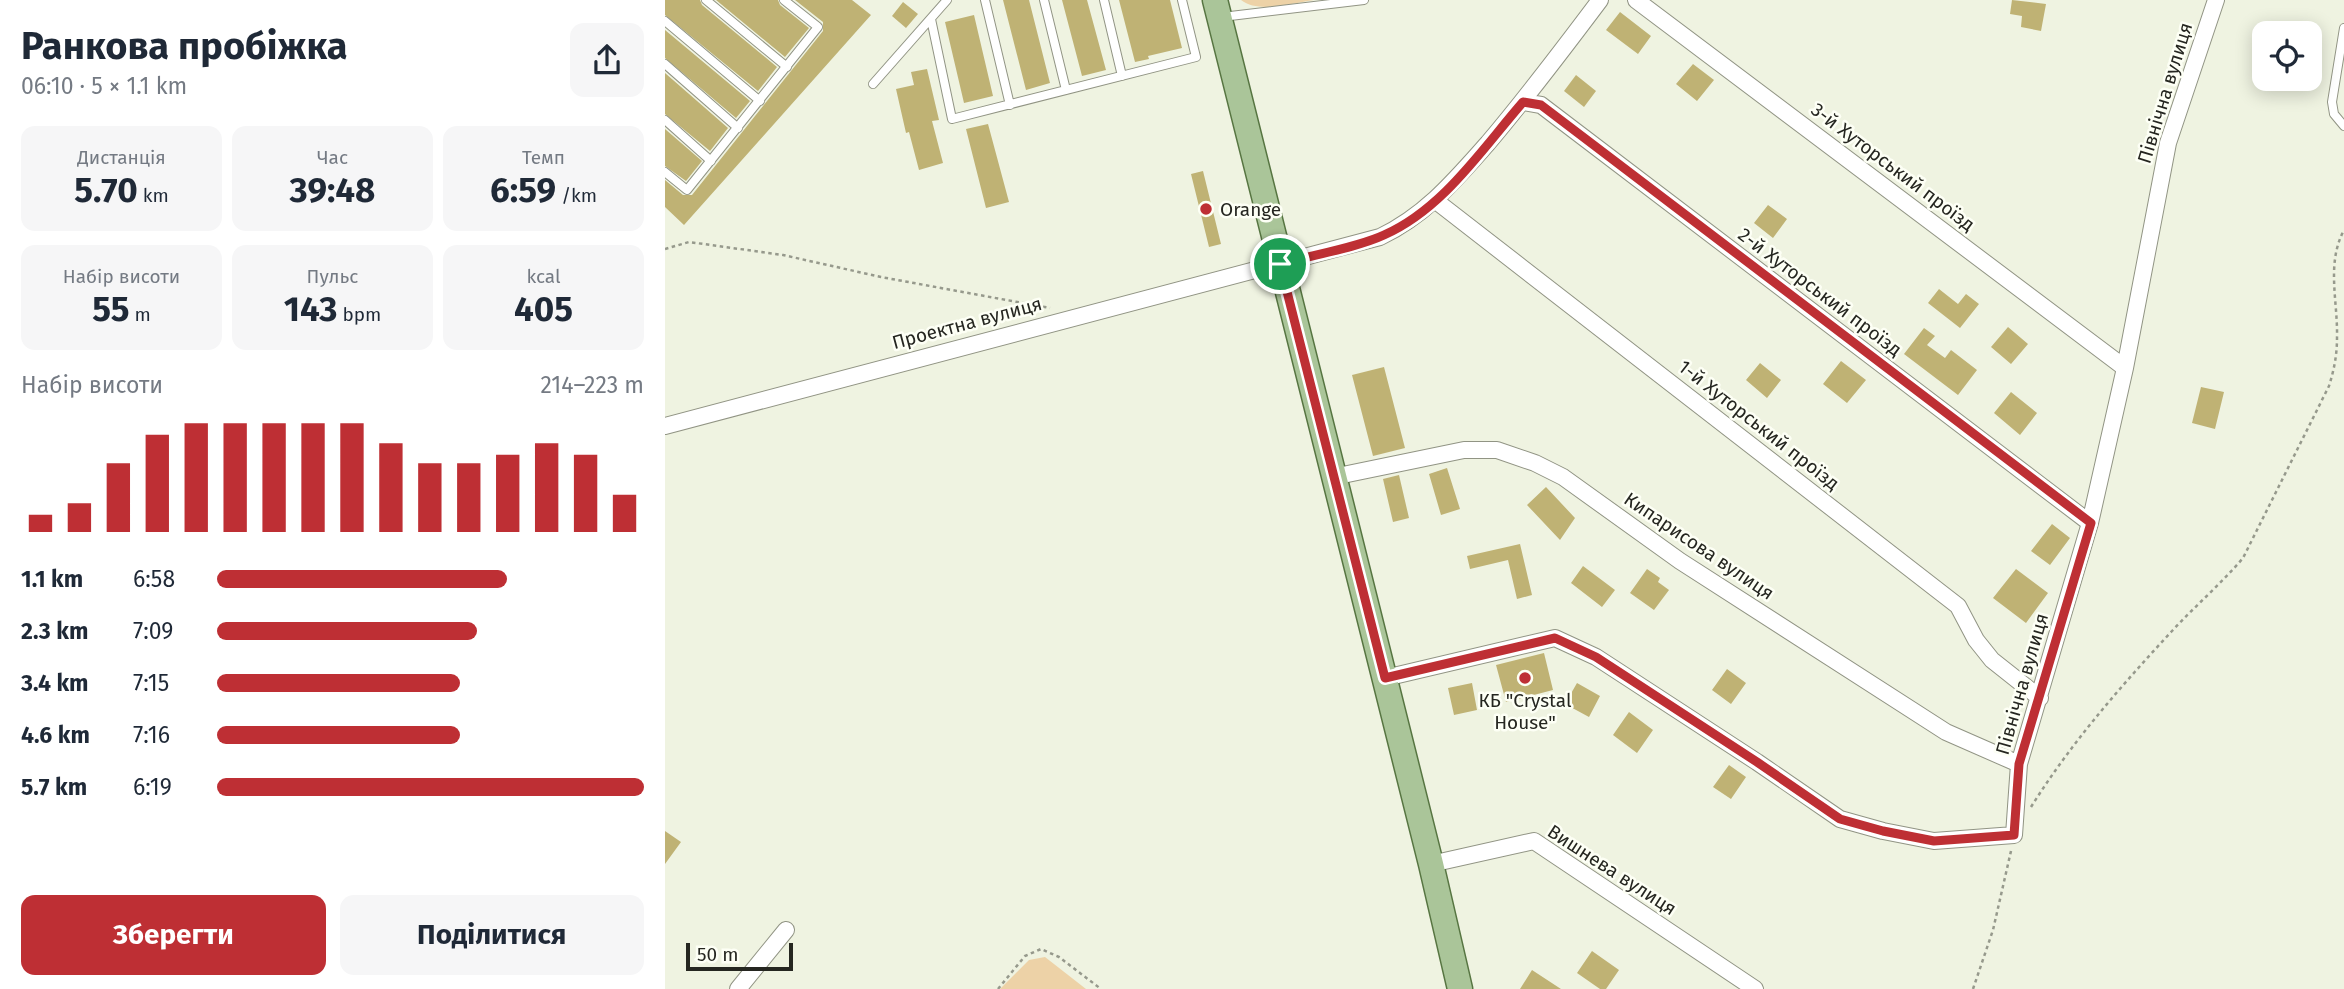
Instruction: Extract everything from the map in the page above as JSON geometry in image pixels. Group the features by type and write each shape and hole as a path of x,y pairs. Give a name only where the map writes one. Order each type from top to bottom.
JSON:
{"main road":[{"path":"1217,9 1460,989"}],"street":[{"name":"Проектна вулиця","path":"665,426 1380,237 1410,221 1436,201 1523,102 1600,0"},
{"name":"3-й Хуторський проїзд","path":"1636,0 2125,368"},
{"name":"Північна вулиця","path":"2014,835 2019,764 2091,523 2125,368 2168,143 2216,0"},
{"name":"2-й Хуторський проїзд","path":"1523,102 1541,105 2091,523"},
{"name":"1-й Хуторський проїзд","path":"1436,201 1958,606 1976,640 1992,660 2040,698"},
{"name":"Кипарисова вулиця","path":"1333,477 1464,450 1497,450 1535,463 1563,477 1681,561 1946,732 2019,764"},
{"path":"1385,678 1555,638 1596,657 1840,819 1934,841 2014,835"},
{"name":"Вишнева вулиця","path":"1431,864 1534,841 1755,989"},
{"path":"738,989 786,930"}],"lane":[{"path":"706,0 787,67"},
{"path":"665,172 687,190 818,27 784,0"},
{"path":"873,85 947,0"},
{"path":"985,0 1010,104"},
{"path":"1044,0 1066,90"},
{"path":"1104,0 1122,76"},
{"path":"930,19 952,119 1196,57 1182,0"},
{"path":"1217,9 1364,0"},
{"path":"665,21 760,101"},
{"path":"2344,28 2332,103 2333,114 2344,127"},
{"path":"665,64 738,128"},
{"path":"665,120 711,161"}],"path":[{"path":"1971,989 1993,930 2014,835 2048,780 2094,718 2174,629 2223,582 2243,558 2329,386 2336,362 2337,336 2333,276 2337,243 2344,230"},
{"path":"665,249 689,242 783,255 881,277 1083,314"},
{"path":"998,989 1025,956 1041,949 1059,957 1101,989"}],"shaded area":[{"path":"1241,0 1314,0 1266,7"},
{"path":"1045,957 1086,989 1000,989 1029,960"}],"building":[{"path":"665,0 700,0 702,5 777,67 758,91 665,15"},
{"path":"716,0 778,0 780,5 809,28 785,57"},
{"path":"795,0 852,0 871,15 684,225 665,207 665,180 683,195 692,195 823,31 823,22"},
{"path":"1003,0 1029,0 1050,83 1026,90"},
{"path":"1062,0 1087,0 1106,70 1082,76"},
{"path":"1119,0 1170,0 1182,48 1135,62"},
{"path":"2012,0 2046,4 2041,31 2021,27 2022,16 2010,14"},
{"path":"903,2 918,14 906,28 892,16"},
{"path":"1620,12 1651,36 1638,54 1606,30"},
{"path":"974,15 993,96 964,103 945,22"},
{"path":"665,30 750,101 736,118 665,58"},
{"path":"1693,64 1714,80 1697,101 1676,84"},
{"path":"927,69 939,120 932,121 943,163 919,170 909,132 906,133 896,89 914,85 911,72"},
{"path":"665,73 728,128 710,151 665,114"},
{"path":"1576,75 1596,91 1584,107 1564,91"},
{"path":"988,124 1009,202 986,208 966,129"},
{"path":"665,129 702,161 686,181 665,166"},
{"name":"Orange","path":"1203,171 1221,244 1209,247 1191,174"},
{"path":"1768,205 1787,219 1773,238 1754,223"},
{"path":"1939,289 1958,304 1966,294 1979,304 1960,328 1928,303"},
{"path":"2008,327 2028,344 2011,364 1991,347"},
{"path":"1924,328 1935,336 1927,345 1945,358 1951,350 1977,370 1958,395 1904,354"},
{"path":"1841,361 1866,380 1847,403 1823,384"},
{"path":"1760,363 1781,380 1767,398 1746,380"},
{"path":"1384,367 1405,448 1373,456 1352,375"},
{"path":"2201,387 2224,392 2215,429 2192,423"},
{"path":"2011,392 2037,413 2020,435 1994,413"},
{"path":"1447,468 1460,509 1441,515 1429,474"},
{"path":"1399,475 1409,518 1393,522 1383,479"},
{"path":"1546,487 1575,518 1560,540 1527,505"},
{"path":"2052,524 2070,538 2050,565 2031,551"},
{"path":"1520,544 1532,595 1517,599 1508,560 1470,569 1467,556"},
{"path":"1583,566 1615,590 1602,607 1571,583"},
{"path":"1647,569 1660,578 1658,582 1669,590 1654,610 1630,593"},
{"path":"2016,569 2048,593 2026,623 1993,598"},
{"name":"КБ \"Crystal House\"","path":"1544,653 1553,690 1506,702 1496,665"},
{"path":"1727,669 1746,683 1731,704 1712,690"},
{"path":"1472,683 1477,710 1454,715 1448,688"},
{"path":"1577,683 1600,696 1589,717 1565,704"},
{"path":"1629,712 1653,730 1637,753 1613,735"},
{"path":"1729,765 1746,777 1731,799 1713,787"},
{"path":"665,831 681,842 665,864"},
{"path":"1592,951 1619,970 1606,989 1600,989 1577,973"},
{"path":"1532,970 1561,989 1520,989"}],"place":[{"name":"Orange","path":"1206,209"},
{"name":"КБ \"Crystal House\"","path":"1525,678"}],"route":[{"path":"1523,102 1533,102 1541,105 2066,507 2091,523 2019,764 2014,835 1934,841 1840,819 1596,657 1555,638 1385,678 1280,264 1380,237 1396,230 1436,201 1523,102"}]}
